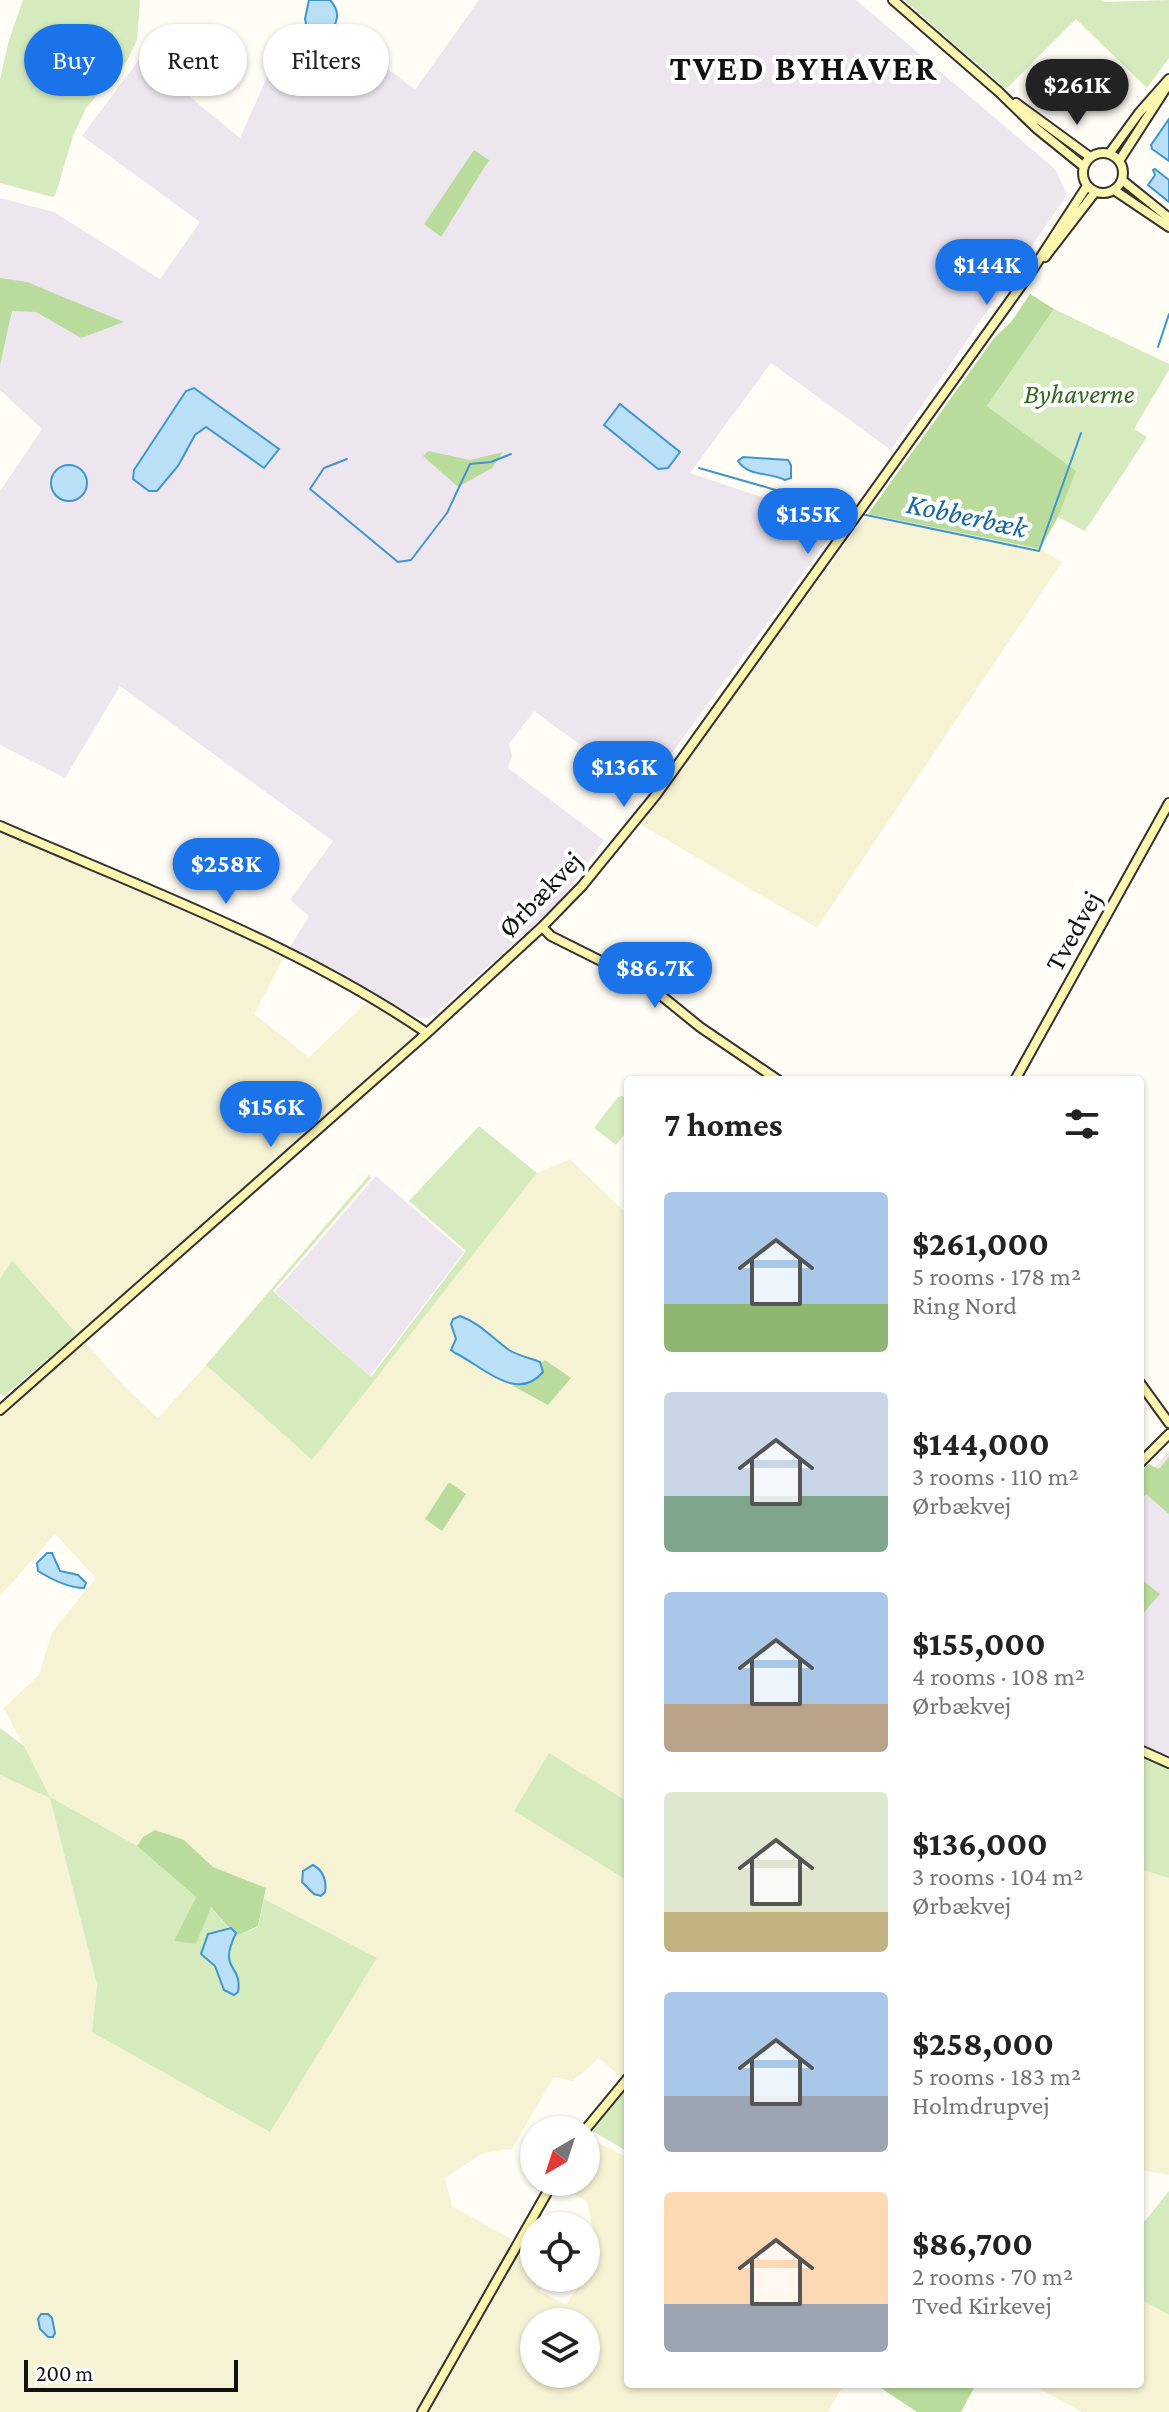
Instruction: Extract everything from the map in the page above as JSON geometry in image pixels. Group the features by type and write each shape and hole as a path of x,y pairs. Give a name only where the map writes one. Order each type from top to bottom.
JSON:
{"street":[{"path":"893,0 1083,166"},
{"path":"1109,154 1139,113 1169,81"},
{"path":"1119,161 1169,81"},
{"path":"999,92 1090,157"},
{"path":"1109,154 1119,161 1122,180 1114,190 1102,194 1087,186 1083,166 1090,157 1109,154"},
{"path":"1122,180 1169,218"},
{"name":"Ørbækvej","path":"0,1410 427,1033 582,886 656,795 1031,272 1087,186"},
{"path":"1114,190 1169,227"},
{"name":"Ørbækvej","path":"1031,272 1066,233 1095,192"},
{"name":"Tvedvej","path":"1017,1076 1169,803"},
{"path":"0,826 242,931 308,963 427,1033"},
{"path":"542,927 551,936 647,984 700,1027 772,1076"},
{"path":"1144,1389 1169,1423"},
{"path":"1144,1459 1169,1434"},
{"path":"1144,1752 1169,1763"},
{"path":"597,2116 624,2083"},
{"path":"422,2412 545,2196"}],"shaded area":[{"path":"479,0 856,0 1055,169 1067,195 891,450 771,363 690,473 840,523 644,791 534,711 509,744 512,756 508,768 604,840 557,905 432,1016 422,1018 407,1014 290,947 309,916 290,900 333,841 120,686 65,778 0,745 0,491 42,429 0,390 0,198 54,212 160,279 200,222 82,136 112,96 123,96 123,81 139,60 139,96 189,96 240,138 263,86 263,96 389,96 389,70 415,90"},
{"path":"868,514 1040,549 1062,562 817,928 638,823"},
{"path":"0,830 285,956 254,1014 309,1057 368,1001 419,1032 77,1334 12,1260 0,1279"},
{"path":"570,1159 624,1211 624,1800 550,1754 514,1811 624,1879 624,2073 620,2077 599,2058 573,2081 554,2077 531,2116 520,2116 520,2135 512,2149 483,2153 445,2178 452,2206 515,2241 416,2412 0,2412 0,1775 49,1796 4,1708 39,1675 52,1632 96,1578 55,1534 0,1596 0,1416 85,1342 158,1418 206,1365 312,1460 537,1173","holes":["50,1798 137,1846 143,1837 184,1840 213,1867 266,1888 264,1899 377,1959 92,2033 97,1985"]},
{"path":"376,1176 464,1252 370,1376 275,1292"},
{"path":"1169,1451 1169,1757 1144,1745 1144,1479"},
{"path":"1144,1870 1169,1878 1169,2175 1144,2171"},
{"path":"600,2143 624,2156 624,2388 842,2388 828,2412 427,2412 517,2251 520,2253 520,2292 542,2292 566,2305 574,2292 600,2292 600,2212 589,2212 587,2201 577,2196 600,2196"},
{"path":"1144,2301 1169,2315 1169,2412 1082,2412 1038,2388 1144,2388"}],"green space":[{"path":"23,0 140,0 137,40 123,66 123,24 24,24 24,96 96,96 86,108 73,136 55,196 52,197 0,183 0,80 9,40"},
{"path":"904,0 1169,0 1169,58 1147,88 1076,19 1006,89"},
{"path":"474,150 489,160 441,237 424,224"},
{"path":"0,278 27,282 124,322 81,338 36,312 12,311 0,365"},
{"path":"1030,294 1054,309 987,406 1076,471 1058,517 1040,549 868,514 994,338 1011,322"},
{"name":"Byhaverne","path":"1054,309 1169,364 1169,370 1134,429 1147,437 1085,531 1058,517 1075,471 987,406"},
{"path":"428,451 470,460 503,452 492,468 458,487 423,456"},
{"path":"618,1097 624,1097 624,1135 616,1145 594,1128"},
{"path":"479,1126 537,1173 312,1460 206,1365 369,1175 371,1178 273,1291 371,1377 466,1251 409,1201"},
{"path":"12,1260 77,1334 4,1396 0,1394 0,1279"},
{"path":"545,1360 571,1378 548,1405 513,1386"},
{"path":"1169,1457 1169,1514 1146,1494 1144,1496 1144,1469 1148,1464 1159,1469"},
{"path":"449,1482 466,1494 442,1531 425,1519"},
{"path":"1144,1581 1160,1594 1144,1612"},
{"path":"0,1728 24,1746 50,1797 137,1846 196,1897 175,1941 211,1907 235,1936 258,1927 264,1899 377,1958 270,2132 92,2032 97,1985 50,1798 0,1775"},
{"path":"549,1753 624,1800 624,1879 514,1811"},
{"path":"1144,1755 1169,1767 1169,1878 1144,1870"},
{"path":"155,1830 184,1840 213,1867 266,1888 258,1926 236,1936 211,1907 196,1944 174,1941 196,1897 137,1846 143,1837"},
{"path":"624,2086 624,2150 600,2135 599,2116"},
{"path":"1169,2191 1169,2315 1144,2301 1145,2221"},
{"path":"881,2388 974,2388 961,2412 917,2412"}],"water":[{"path":"309,0 330,0 336,9 335,24 306,24"},
{"path":"1169,119 1169,161 1151,145"},
{"path":"1155,169 1169,180 1169,202 1148,185 1155,175"},
{"path":"194,388 279,449 264,468 206,427 195,435 178,466 157,491 149,491 133,479 134,470 186,391"},
{"path":"620,404 680,452 668,468 658,469 604,425"},
{"path":"743,457 788,460 791,478 785,480 747,470 738,461"},
{"path":"69,465 82,470 87,483 82,496 69,501 56,496 51,483 56,470"},
{"path":"460,1316 509,1350 540,1362 543,1372 533,1381 511,1383 487,1373 455,1353 451,1350 456,1339 451,1324 453,1319"},
{"path":"47,1553 52,1553 60,1571 78,1575 86,1583 84,1588 66,1585 38,1571 37,1563"},
{"path":"313,1865 325,1880 325,1892 321,1896 314,1894 302,1882 303,1871"},
{"path":"231,1928 236,1933 229,1955 239,1983 238,1992 234,1995 224,1990 215,1966 201,1954 208,1934"},
{"path":"41,2314 52,2318 53,2337 48,2337 40,2329 38,2319"}],"waterway":[{"name":"Kobberbæk","path":"1158,347 1169,314"},
{"name":"Kobberbæk","path":"861,514 1039,551 1081,433"},
{"name":"Kobberbæk","path":"347,459 324,468 310,489 398,562 411,560 447,513 470,464 491,462 511,454"},
{"name":"Kobberbæk","path":"699,468 856,513"}],"district":[{"name":"TVED BYHAVER","path":"804,68"}]}
